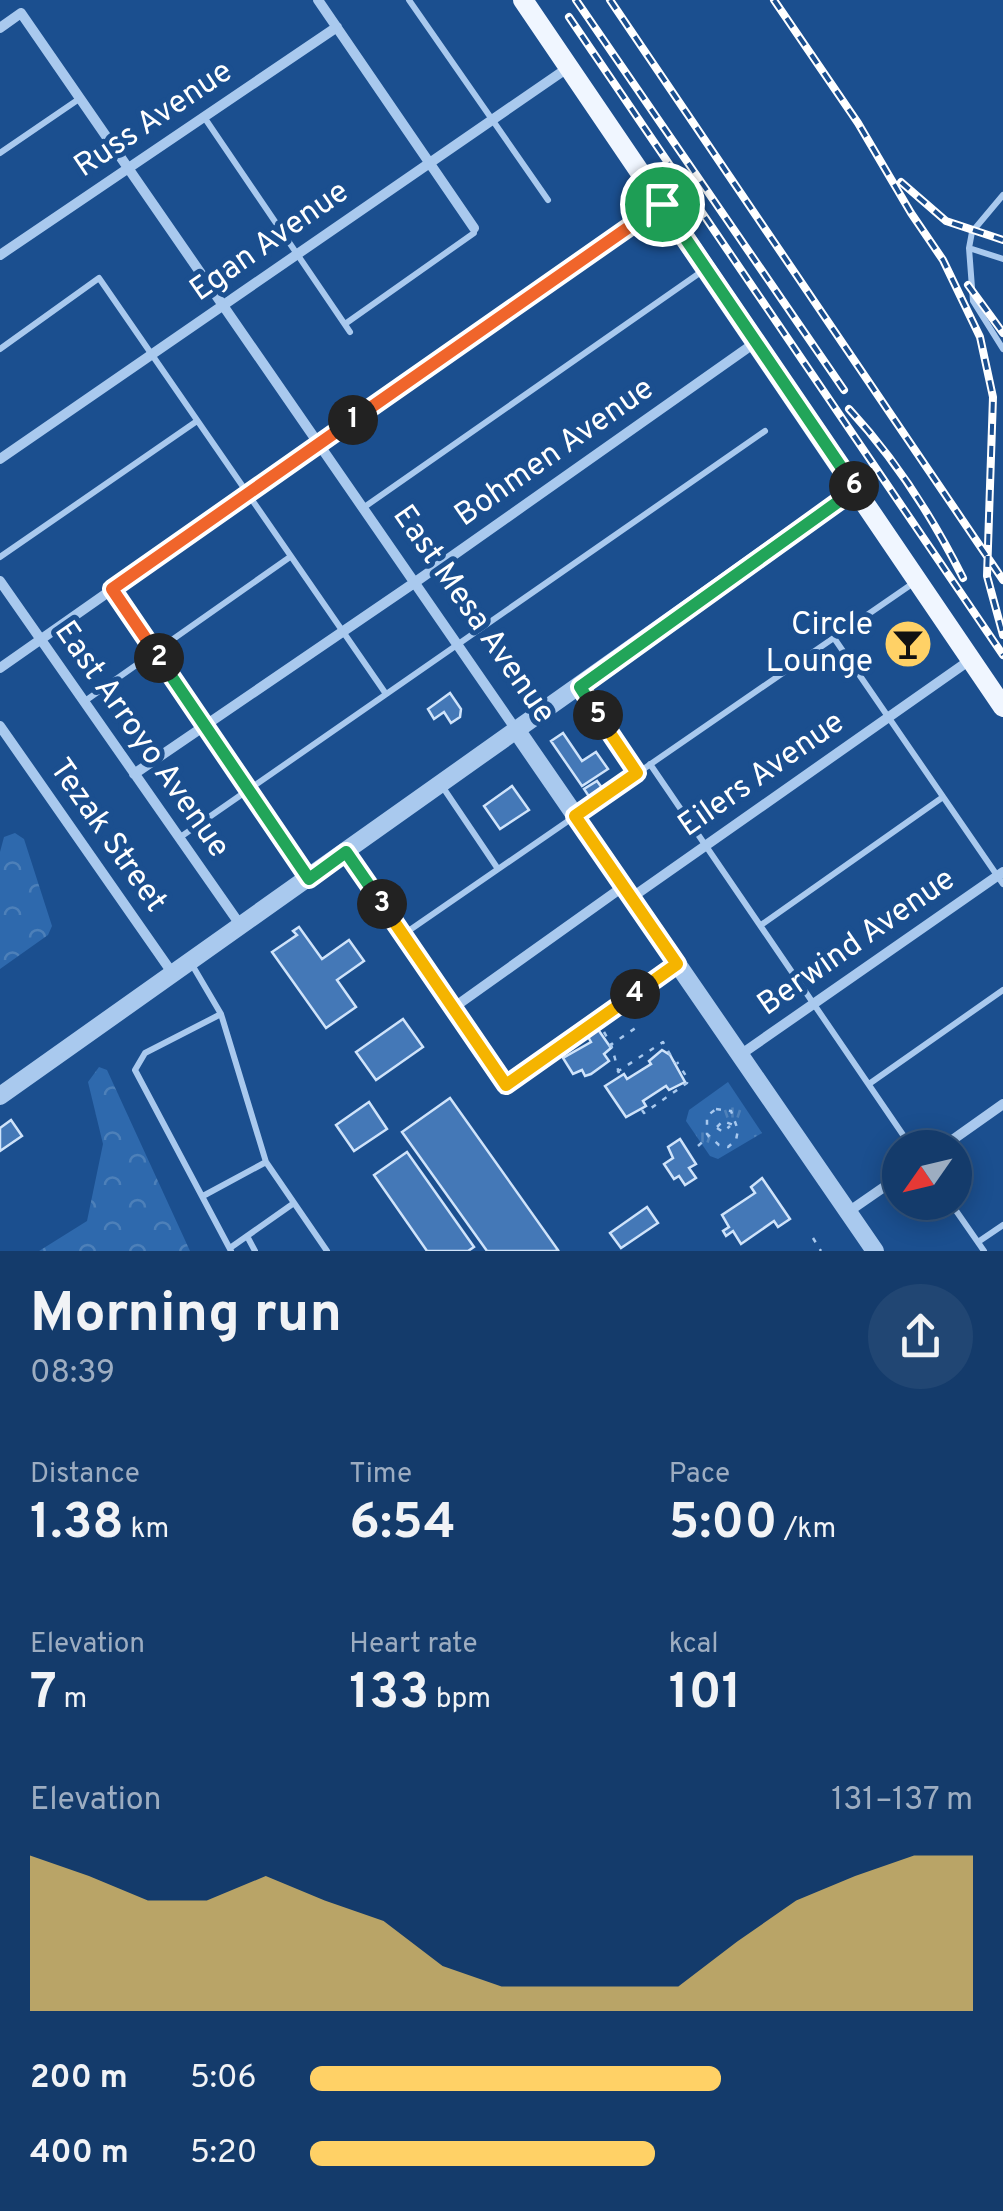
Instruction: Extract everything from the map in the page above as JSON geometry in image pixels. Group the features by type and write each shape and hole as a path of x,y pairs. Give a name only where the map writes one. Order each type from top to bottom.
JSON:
{"main road":[{"path":"523,0 1003,707"}],"street":[{"path":"318,0 474,228"},
{"name":"East Mesa Avenue","path":"0,28 21,13 875,1251"},
{"name":"Russ Avenue","path":"0,255 336,27"},
{"name":"Egan Avenue","path":"0,459 569,66"},
{"path":"0,668 662,204"},
{"name":"Bohmen Avenue","path":"134,774 756,342"},
{"path":"0,1096 856,489"},
{"name":"East Arroyo Avenue","path":"0,581 242,926"},
{"path":"112,589 309,879"},
{"name":"Eilers Avenue","path":"453,1008 627,892 707,844 971,660"},
{"name":"Tezak Street","path":"0,726 173,974"},
{"path":"346,852 506,1085"},
{"name":"Berwind Avenue","path":"740,1055 1001,877"},
{"path":"966,1130 1003,1104"},
{"path":"848,1212 882,1188"}],"lane":[{"path":"409,0 548,200"},
{"path":"0,153 80,98"},
{"path":"204,117 350,332"},
{"path":"1003,194 972,232 968,248 973,301 1003,349"},
{"path":"345,324 474,233 474,228"},
{"path":"968,248 1003,259"},
{"path":"362,508 706,269"},
{"path":"0,348 99,278 386,694"},
{"path":"0,556 197,421"},
{"path":"179,838 764,431"},
{"path":"84,702 290,557"},
{"path":"403,934 918,580"},
{"path":"834,638 1001,877"},
{"path":"580,687 637,773"},
{"path":"650,764 900,1130"},
{"path":"441,785 498,869"},
{"path":"761,925 943,796"},
{"path":"190,962 221,1014 266,1162 327,1251"},
{"path":"506,1085 677,964"},
{"path":"869,1084 1003,990"},
{"path":"221,1014 145,1053 135,1070 230,1250 294,1203"},
{"path":"203,1196 266,1162"},
{"path":"963,1220 984,1251"},
{"path":"978,1242 1003,1224"},
{"path":"247,1236 255,1251"}],"path":[{"path":"610,1045 637,1027"},
{"path":"604,1032 619,1075 662,1042 688,1079 644,1113 642,1110"},
{"path":"716,1109 731,1111 737,1126 736,1140 728,1147 718,1145 709,1136 707,1116 716,1109"},
{"path":"731,1125 737,1126"},
{"path":"698,1146 709,1136"},
{"path":"813,1238 819,1250"}],"green space":[{"path":"15,833 24,839 52,926 48,935 0,969 0,852 4,837"},
{"path":"99,1067 107,1070 190,1251 39,1251 87,1221 103,1144 88,1082"},
{"path":"728,1082 762,1133 718,1159 710,1156 686,1121 689,1110"}],"building":[{"path":"450,693 461,709 460,717 451,723 444,712 434,719 428,709"},
{"path":"563,733 582,761 596,752 608,769 582,786 551,741"},
{"path":"597,781 605,792 592,801 584,789"},
{"path":"512,786 529,810 500,829 484,806"},
{"path":"299,927 322,959 349,940 364,961 337,980 356,1007 326,1028 272,952 297,935 293,931"},
{"path":"403,1019 423,1047 376,1080 356,1052"},
{"path":"597,1028 611,1048 604,1054 609,1061 591,1074 585,1076 582,1070 573,1074 563,1058 591,1042 587,1035"},
{"path":"662,1050 670,1055 685,1082 669,1090 666,1086 643,1101 646,1106 626,1117 605,1086 624,1074 627,1079 651,1064 649,1061"},
{"path":"450,1098 558,1250 487,1251 402,1132"},
{"path":"369,1102 387,1129 354,1151 336,1125"},
{"path":"11,1120 22,1136 0,1151 0,1128"},
{"path":"680,1139 696,1164 689,1168 696,1178 685,1185 679,1176 674,1179 664,1164 673,1158 668,1147"},
{"path":"407,1152 474,1247 468,1251 427,1251 374,1175"},
{"path":"762,1178 790,1219 778,1227 774,1221 741,1244 733,1231 726,1236 723,1231 729,1227 722,1215 755,1193 751,1187"},
{"path":"647,1207 658,1223 621,1248 610,1233"}],"railway":[{"path":"576,0 844,390"},
{"path":"610,0 1003,580"},
{"path":"774,0 858,123 943,260 980,337 993,397 987,576 1003,635"},
{"path":"569,17 1003,655"},
{"path":"901,182 946,221 1003,240"},
{"path":"968,285 1003,333"},
{"path":"849,409 912,489 963,578"}],"place":[{"name":"Circle Lounge","path":"908,644"}],"route":[{"path":"662,204 856,489 580,687 637,773 575,816 677,964 506,1085 346,852 309,879 112,589 662,204"}]}
